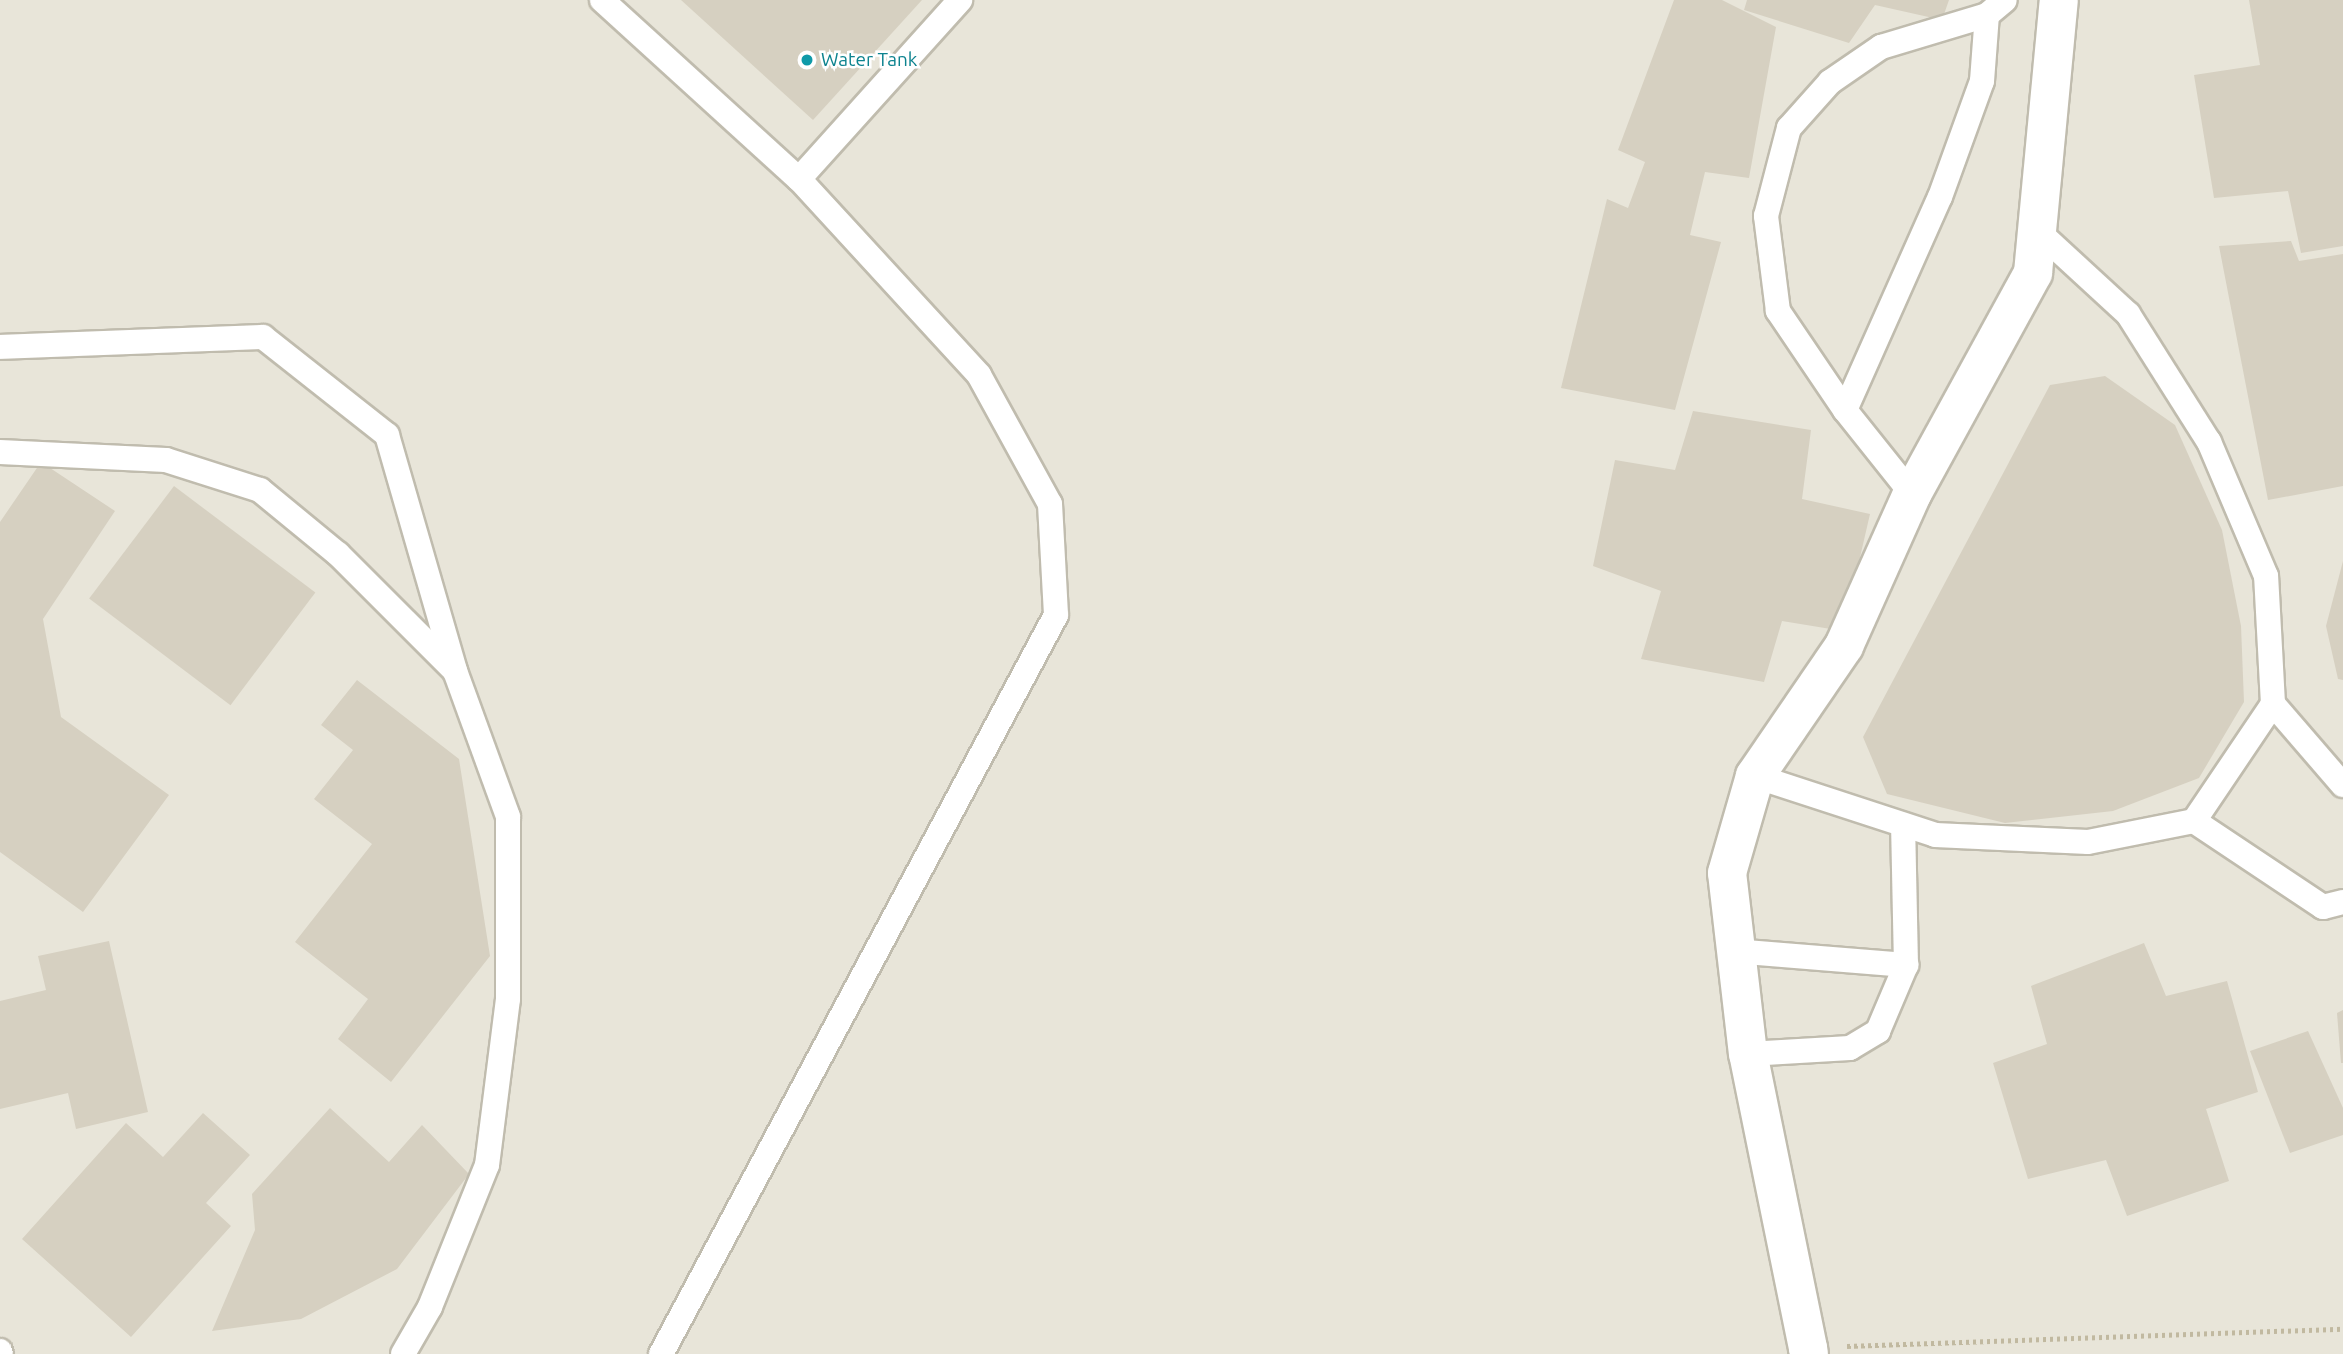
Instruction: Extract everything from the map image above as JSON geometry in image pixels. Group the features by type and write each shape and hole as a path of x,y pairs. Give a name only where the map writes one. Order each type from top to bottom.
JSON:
{"street":[{"path":"1808,1352 1748,1054 1733,951 1727,873 1755,776 1844,646 1912,494 2033,274 2040,233 2059,0"}],"lane":[{"path":"602,0 799,179 979,376 1050,504 1056,615 661,1354"},
{"path":"799,179 960,0"},
{"path":"1845,410 1940,197 1982,81 1996,8 1881,47 1830,82 1789,128 1766,216 1778,311 1845,410 1912,494"},
{"path":"1755,776 1935,835 2088,842 2194,821 2273,704 2266,576 2209,442 2128,314 2040,233"},
{"path":"0,347 263,337 387,435 454,671 508,817 508,999 487,1165 430,1307 403,1354"},
{"path":"0,452 166,460 260,490 338,554 454,671"},
{"path":"2273,704 2343,785"},
{"path":"2194,821 2323,907 2343,902"},
{"path":"1748,1054 1850,1048 1878,1031 1906,965 1903,825"},
{"path":"1733,951 1906,965"}],"path":[{"path":"1808,1352 2343,1329"}],"shaded area":[{"path":"0,0 2343,0 2343,1354 0,1354"}],"building":[{"name":"Water Tank","path":"681,0 922,0 813,120"},
{"path":"1674,0 1722,0 1776,27 1749,178 1705,172 1690,235 1721,242 1675,410 1561,388 1607,199 1628,208 1645,162 1618,150"},
{"path":"1747,0 1949,0 1942,20 1875,5 1849,43 1744,10"},
{"path":"2249,0 2343,0 2343,246 2301,253 2288,191 2214,198 2194,75 2260,65"},
{"path":"2291,241 2299,261 2343,254 2343,486 2268,500 2219,246"},
{"path":"2105,376 2175,425 2222,530 2241,626 2244,702 2199,778 2113,811 2005,823 1887,794 1863,737 2050,385"},
{"path":"1693,411 1811,430 1802,499 1870,514 1843,631 1782,621 1764,682 1641,659 1661,591 1593,566 1615,460 1675,470"},
{"path":"41,462 115,511 43,619 61,717 169,795 83,912 0,852 0,522"},
{"path":"174,486 315,593 231,705 89,599"},
{"path":"2343,561 2343,680 2338,679 2326,626"},
{"path":"357,680 459,759 490,956 391,1082 338,1039 368,999 295,942 372,844 314,799 353,750 321,725"},
{"path":"109,941 148,1112 76,1129 68,1093 0,1109 0,1001 46,990 38,956"},
{"path":"2144,943 2166,996 2227,981 2258,1092 2206,1109 2229,1181 2127,1216 2106,1160 2028,1179 1993,1063 2047,1044 2031,986"},
{"path":"2343,1010 2343,1063 2341,1063 2337,1013"},
{"path":"2308,1031 2343,1108 2343,1135 2290,1153 2250,1051"},
{"path":"330,1108 389,1162 422,1125 469,1174 397,1269 301,1319 212,1331 255,1230 252,1194"},
{"path":"203,1113 250,1155 206,1203 231,1226 131,1337 22,1239 126,1123 163,1157"}],"place":[{"name":"Water Tank","path":"807,60"}]}
